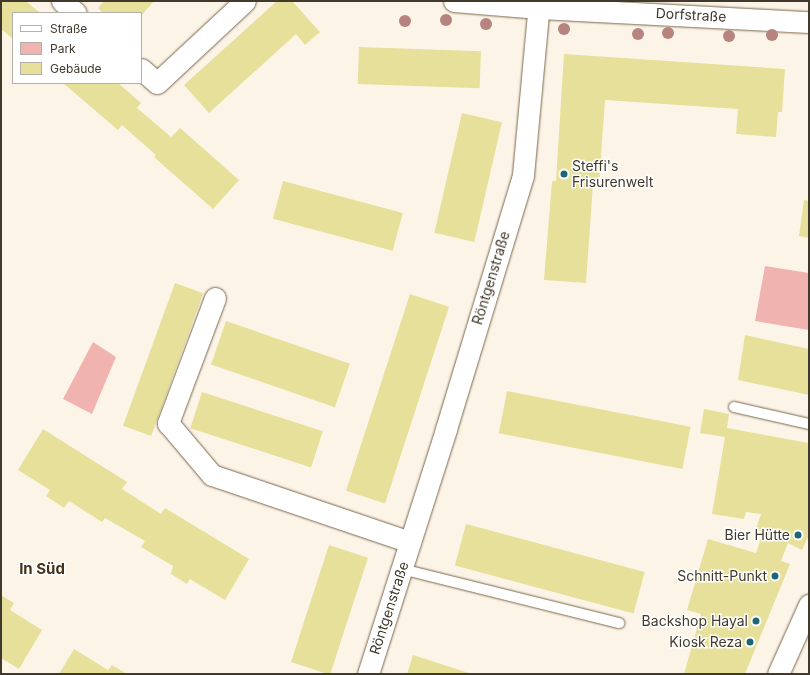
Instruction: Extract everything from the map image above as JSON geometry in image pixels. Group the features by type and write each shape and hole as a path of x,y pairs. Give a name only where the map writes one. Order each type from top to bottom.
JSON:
{"street":[{"path":"62,1 75,12"},
{"path":"142,70 157,82 246,1"},
{"name":"Dorfstraße","path":"454,1 539,4 809,22"},
{"name":"Röntgenstraße","path":"368,674 402,569 523,175 539,4"},
{"name":"Röntgenstraße","path":"215,298 168,423 212,475 410,542"},
{"path":"778,674 809,605"}],"lane":[{"path":"734,407 809,424"},
{"path":"402,569 619,623"}],"green space":[{"path":"765,266 809,273 809,330 755,321"},
{"path":"93,342 116,357 92,414 63,399"}],"building":[{"path":"1,1 26,1 39,12 12,12 12,38 1,29"},
{"path":"104,1 154,1 142,15 142,12 102,12 98,8"},
{"path":"277,1 292,1 320,32 305,45 296,34 209,113 184,85"},
{"path":"359,47 481,51 480,88 358,84"},
{"path":"564,54 785,69 782,112 778,112 776,137 736,134 738,109 605,100 599,184 593,184 586,283 544,280 552,181 556,181"},
{"path":"64,84 119,84 141,103 137,108 171,137 180,128 239,180 213,209 154,157 156,155 122,125 118,130"},
{"path":"462,113 502,122 474,242 434,233"},
{"path":"283,181 403,213 393,251 273,219"},
{"path":"804,200 809,201 809,238 799,236"},
{"path":"175,283 203,293 151,436 123,426"},
{"path":"410,294 449,307 385,504 346,491"},
{"path":"226,321 350,364 335,407 211,364"},
{"path":"745,335 809,349 809,395 738,380"},
{"path":"507,391 691,427 682,469 499,433"},
{"path":"202,392 323,431 311,467 190,428"},
{"path":"704,409 729,414 727,428 809,443 809,535 802,550 788,543 781,561 790,564 745,674 684,674 701,614 687,610 708,539 756,553 763,532 756,529 761,514 746,512 744,519 712,514 725,437 700,433"},
{"path":"43,429 127,482 122,489 161,514 165,508 249,559 225,600 190,579 187,584 171,574 173,566 141,547 145,541 105,518 102,522 69,501 64,508 46,496 50,490 18,470"},
{"path":"466,524 645,572 634,613 455,566"},
{"path":"329,545 368,558 330,674 291,662"},
{"path":"1,595 14,603 10,610 42,630 19,669 1,658"},
{"path":"74,649 108,670 112,665 127,674 59,674"},
{"path":"413,655 472,674 407,674"}],"place":[{"name":"Steffi's Frisurenwelt","path":"564,174"},
{"name":"Bier Hütte","path":"798,535"},
{"name":"Schnitt-Punkt","path":"775,576"},
{"name":"Backshop Hayal","path":"756,621"},
{"name":"Kiosk Reza","path":"750,642"}],"district":[{"name":"In Süd","path":"42,569"}]}
